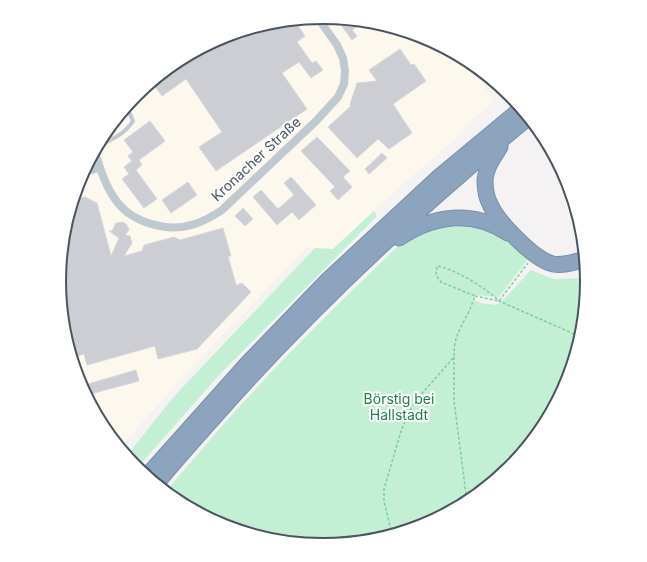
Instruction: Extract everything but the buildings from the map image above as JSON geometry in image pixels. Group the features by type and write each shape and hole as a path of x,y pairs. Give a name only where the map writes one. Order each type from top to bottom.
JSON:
{"highway":[{"path":"151,471 248,363 328,280 439,177 521,118"},
{"path":"160,479 257,369 336,288 522,118"},
{"path":"522,119 488,167 485,181 487,195 492,209 518,239 538,256 551,264 568,264 579,259"},
{"path":"369,257 417,227 435,221 452,218 473,219 491,224 518,239"}],"street":[{"name":"Kronacher Straße","path":"97,159 106,184 116,201 129,213 146,222 160,226 177,228 210,218 222,210 316,121 338,97 344,84 345,71 343,58 337,45 322,24"},
{"path":"92,170 100,168"}],"lane":[{"path":"108,141 130,126 132,121 129,113"}],"path":[{"path":"499,301 527,264"},
{"path":"499,301 490,292 469,280 443,267 437,266 436,275 441,282 475,296 499,301 575,334"},
{"path":"466,495 455,408 454,347 456,336 466,318 475,296"},
{"path":"391,529 384,501 384,489 401,431 409,412 418,398 454,357"}],"shaded area":[{"path":"324,24 357,26 390,33 422,44 452,58 477,75 494,102 462,128 464,131 386,199 333,249 306,248 182,378 124,442 110,424 93,395 80,364 71,331 66,281 71,231 75,214 86,183 101,152 130,112 142,99 167,77 195,58 241,38 290,26"}],"green space":[{"path":"374,211 377,216 221,373 142,463 131,451 180,390 315,248 333,249"},
{"name":"Börstig bei Hallstadt","path":"453,224 483,227 511,242 529,258 499,297 474,295 472,299 481,303 496,305 504,299 531,270 553,279 580,278 580,298 576,331 567,364 561,379 546,410 537,424 505,463 480,485 452,504 406,524 357,536 324,538 290,536 257,529 225,518 195,504 170,487 228,419 325,317 396,248 425,230"}]}
